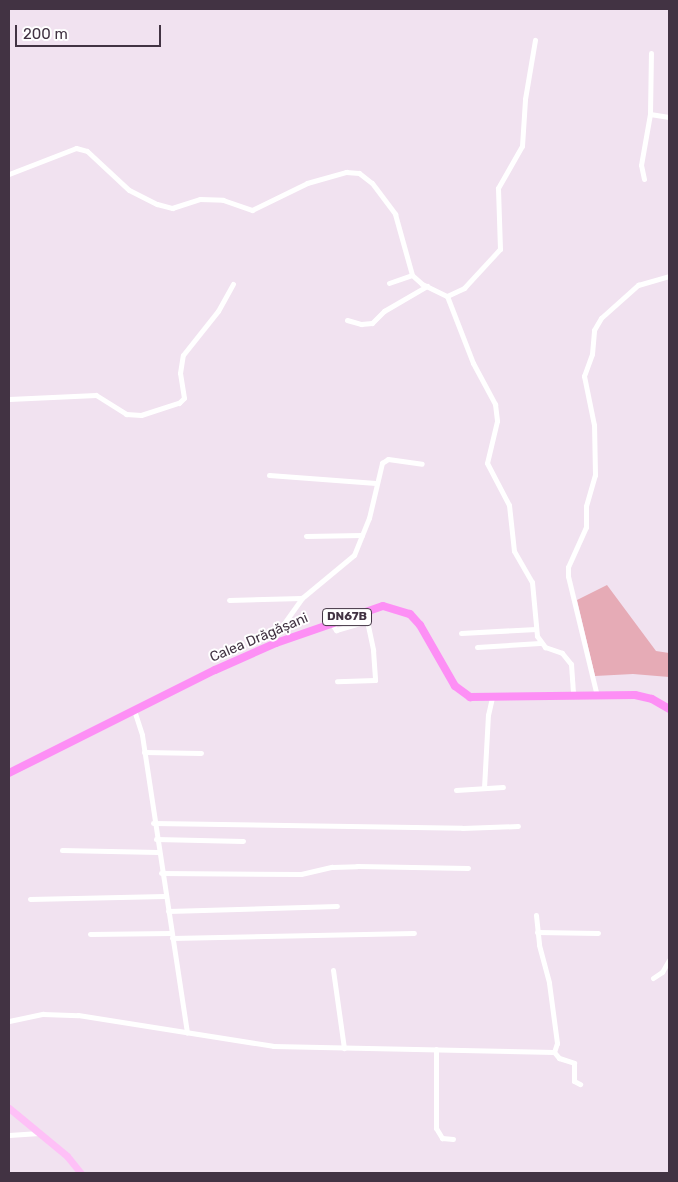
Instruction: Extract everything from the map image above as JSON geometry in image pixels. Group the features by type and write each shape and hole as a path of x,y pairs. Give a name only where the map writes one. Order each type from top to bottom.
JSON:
{"main road":[{"name":"Calea Drăgășani","path":"9,773 134,710 276,643 369,608 396,607 410,614 420,625 459,691 470,697 645,697 669,709"}],"street":[{"path":"447,296 464,288 500,249 498,188 522,146 524,99 535,40"},
{"path":"644,179 641,165 650,114 651,53"},
{"path":"650,114 669,117"},
{"path":"9,174 76,148 88,151 129,190 157,204 172,208 200,199 223,200 252,210 306,183 346,172 359,173 380,191 395,214 412,275 427,286 447,296 473,363 497,409 487,463 511,511 514,551 534,591 536,629 540,643"},
{"path":"389,284 412,275"},
{"path":"597,696 568,576 568,567 586,527 586,506 594,475 594,425 584,376 592,354 594,330 601,318 638,285 669,276"},
{"path":"9,399 96,395 126,414 142,415 179,403 184,398 180,373 183,355 218,311 233,284"},
{"path":"347,320 361,324 372,323 384,311 427,286"},
{"path":"276,643 280,629 302,598 350,562 373,503 380,468 388,459 422,464"},
{"path":"269,476 376,483"},
{"path":"306,536 362,535"},
{"path":"229,600 302,598"},
{"path":"330,623 336,630 367,621 373,650 375,680 338,681"},
{"path":"461,633 536,629"},
{"path":"477,647 540,643 562,653 571,664 573,696"},
{"path":"484,788 488,715 492,698"},
{"path":"134,710 144,752 153,823 186,1033"},
{"path":"144,752 201,753"},
{"path":"456,790 503,787"},
{"path":"153,823 462,828 518,826"},
{"path":"156,839 243,841"},
{"path":"62,850 158,852"},
{"path":"161,873 301,874 348,866 468,868"},
{"path":"30,899 165,896"},
{"path":"168,911 337,906"},
{"path":"536,915 537,932 550,983 557,1043 554,1052"},
{"path":"537,932 598,933"},
{"path":"90,934 172,936 414,933"},
{"path":"653,978 662,972 669,960"},
{"path":"333,970 344,1048"},
{"path":"9,1021 43,1014 78,1015 264,1045 554,1052 559,1058 574,1063 574,1080 580,1084"},
{"path":"436,1049 436,1128 442,1138 453,1139"},
{"path":"9,1108 67,1156 81,1173"},
{"path":"9,1135 39,1133"}],"shaded area":[{"path":"607,585 656,651 669,653 669,677 633,674 595,676 577,600"}]}
